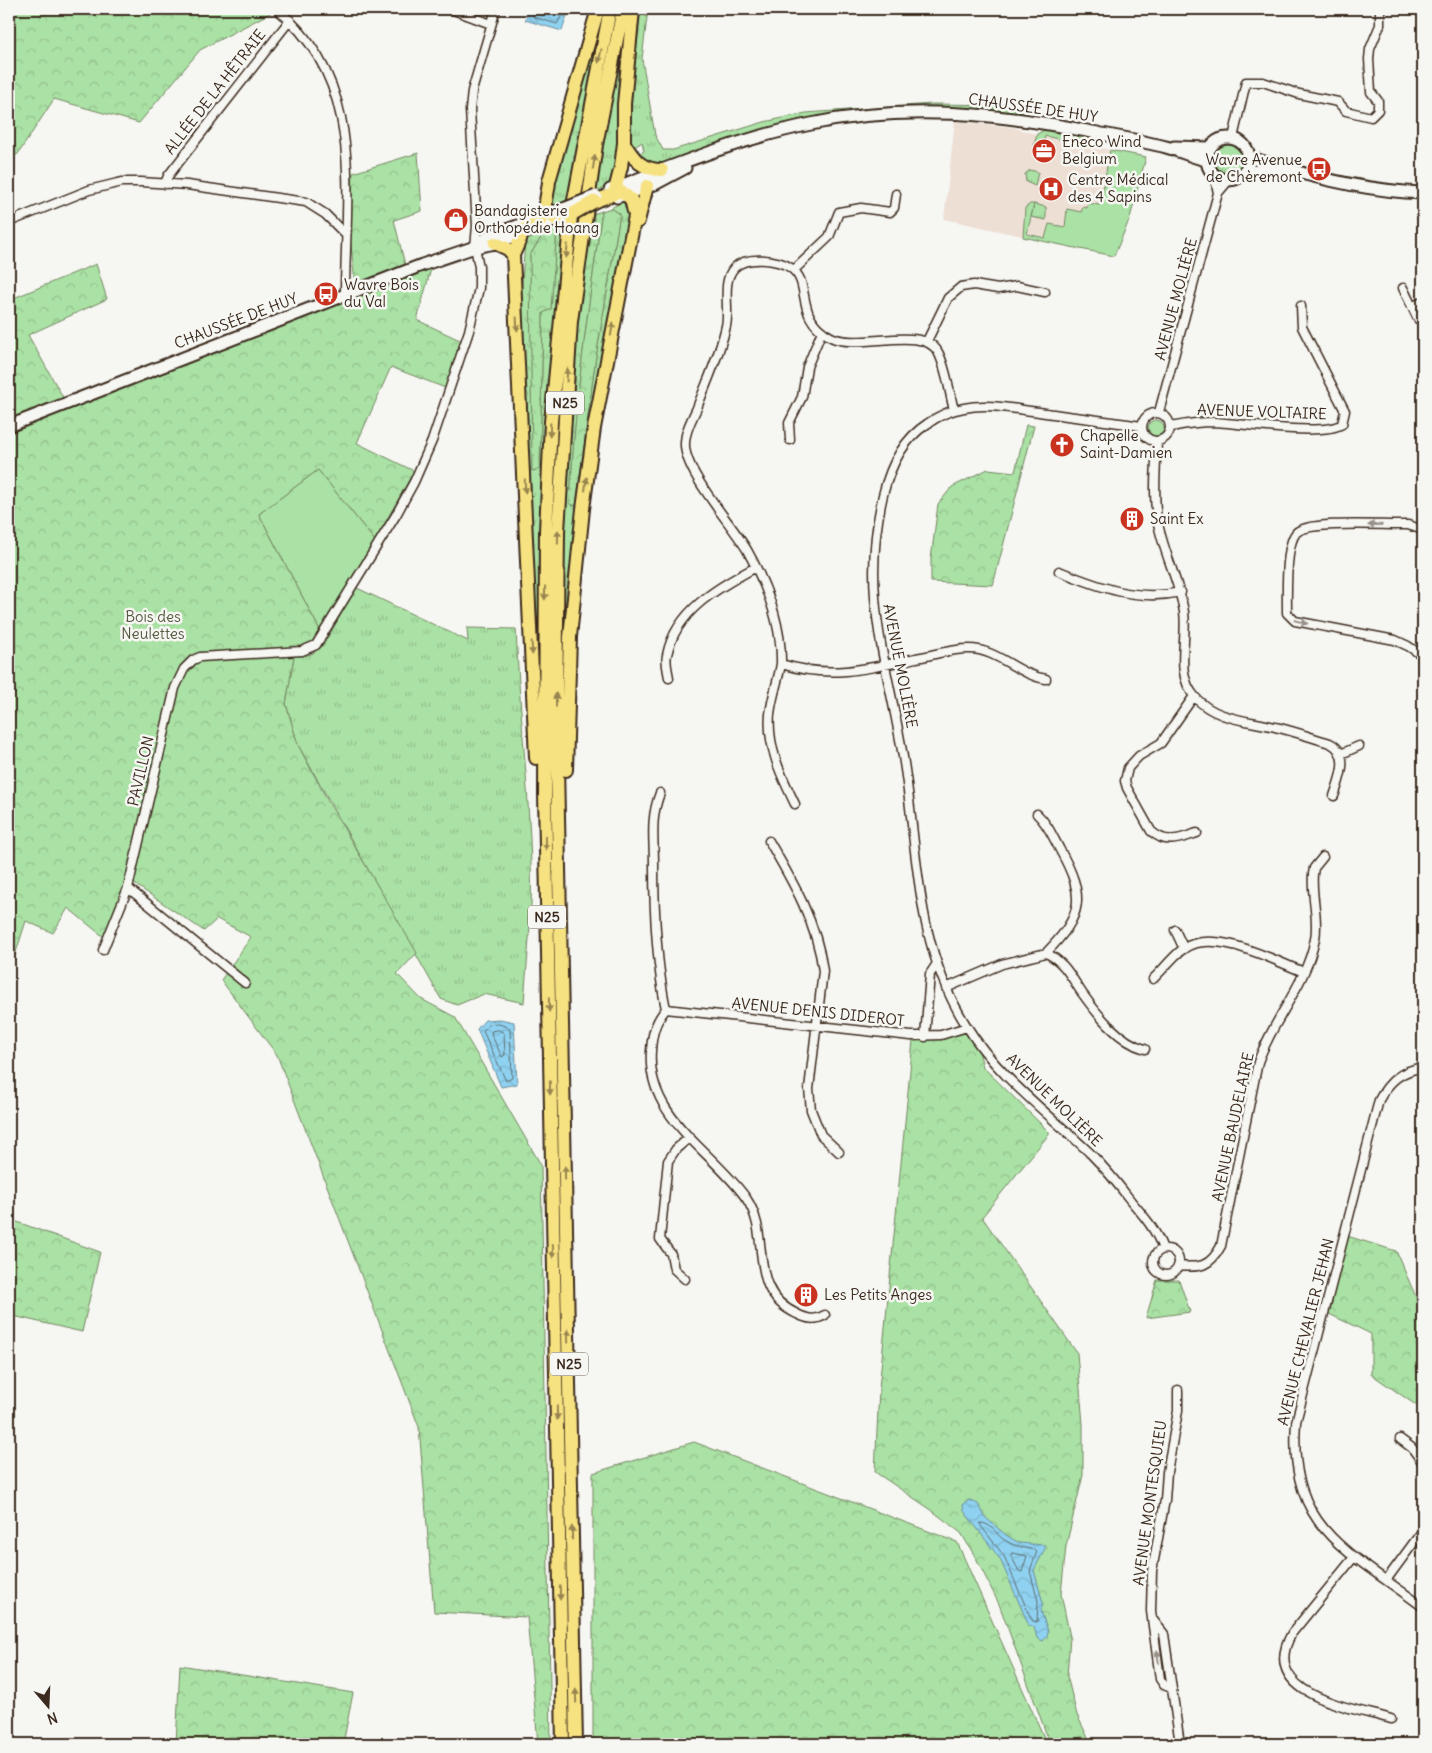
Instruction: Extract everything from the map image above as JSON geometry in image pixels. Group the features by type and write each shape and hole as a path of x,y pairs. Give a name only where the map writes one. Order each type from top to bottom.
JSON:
{"highway":[{"path":"556,216 549,180 598,9"},
{"name":"N25","path":"563,1744 545,794 546,531 554,376 571,216 610,9"},
{"name":"N25","path":"576,1744 556,713 558,531 571,321 596,145 623,9"},
{"path":"620,191 624,143 624,104 633,9"},
{"path":"624,143 638,164 650,170 662,170"},
{"path":"631,242 647,186"},
{"path":"545,794 537,781 513,255 525,228 620,191"},
{"path":"558,801 565,787 570,637 583,508 596,419 631,242 635,208 631,199 620,191"},
{"path":"496,244 508,249 513,255"}],"main road":[{"name":"CHAUSSÉE DE HUY","path":"620,191 662,170 769,134 852,117 924,112 957,112 1008,117 1168,148 1206,160"},
{"path":"1243,174 1249,163 1246,147 1233,138 1221,138 1209,148 1206,160 1214,175 1229,180 1243,174 1261,170 1283,170"},
{"name":"CHAUSSÉE DE HUY","path":"1168,148 1209,148"},
{"name":"CHAUSSÉE DE HUY","path":"620,191 647,186 718,151"},
{"path":"1249,157 1283,170 1378,189 1423,193"},
{"name":"CHAUSSÉE DE HUY","path":"9,426 475,246 488,237 556,216"},
{"name":"CHAUSSÉE DE HUY","path":"475,246 496,244 522,234"}],"street":[{"path":"277,9 290,20 321,58 340,104 346,154 345,295"},
{"path":"451,9 491,24"},
{"path":"475,246 477,226 471,100 496,9"},
{"path":"1233,138 1246,82 1263,82 1299,94 1338,102 1346,111 1372,117 1378,110 1378,101 1371,92 1369,59 1370,49 1380,25 1380,9"},
{"name":"ALLÉE DE LA HÊTRAIE","path":"165,184 168,176 198,135 290,20"},
{"name":"AVENUE MOLIÈRE","path":"1214,175 1218,193"},
{"name":"AVENUE MOLIÈRE","path":"1159,412 1218,193 1229,180"},
{"path":"9,222 100,187 141,182 306,202 325,214 345,234"},
{"path":"794,270 829,238 840,212 861,208 890,212 894,208 896,194"},
{"name":"PAVILLON","path":"103,950 128,888 175,688 180,676 190,663 204,657 302,651 316,645 396,515 432,441 469,331 477,299 480,267 475,246"},
{"path":"795,804 779,769 770,736 770,714 781,664 779,634 756,567 743,544 688,464 685,450 685,438 726,324 729,274 738,264 753,260 785,265 794,270 801,278 805,308 814,323 830,337 845,341 915,338 926,341 935,347 940,357 954,410"},
{"path":"926,341 948,298 961,287 974,284 1000,289 1017,286 1045,292"},
{"path":"1403,288 1418,319"},
{"path":"1412,307 1423,301"},
{"name":"AVENUE VOLTAIRE","path":"1171,427 1204,422 1278,428 1334,427 1342,424 1345,411 1302,326 1301,306"},
{"path":"790,440 789,423 802,397 807,367 822,331"},
{"name":"AVENUE MOLIÈRE","path":"1142,426 998,407 970,407 954,410 931,421 911,437 898,454 886,481 876,524 872,567 874,609 904,761 927,934 936,965 946,988 967,1027 1000,1069 1112,1176 1154,1229 1163,1249 1175,1252 1179,1260 1178,1266"},
{"path":"1159,412 1171,427 1167,436 1157,442 1146,438 1142,426 1148,416 1159,412"},
{"path":"1157,442 1155,486 1157,518 1166,554 1181,592 1184,616 1183,669 1194,696 1222,716 1276,727 1338,747 1341,754 1342,770 1334,796"},
{"path":"1423,530 1408,525 1314,526 1299,530 1295,534 1290,552 1287,613 1295,621 1395,640 1423,656"},
{"path":"669,678 666,656 675,636 691,612 720,586 756,567"},
{"path":"1059,571 1106,590 1126,594 1167,595 1181,592"},
{"path":"781,664 810,672 831,673 884,665 946,652 977,650 1007,662 1026,674 1046,679"},
{"path":"1194,696 1161,743 1132,762 1128,768 1125,781 1151,831 1157,836 1170,841 1196,833"},
{"path":"1341,754 1359,746"},
{"path":"660,793 653,812 653,911 659,972 666,1009 654,1029 651,1049 651,1071 655,1086 664,1107 738,1188 750,1205 760,1231 764,1278 775,1297 788,1310 800,1316 815,1319 825,1315"},
{"path":"946,988 1002,964 1046,953 1070,925 1076,911 1077,894 1071,869 1045,822 1037,814"},
{"path":"769,841 806,911 815,931 821,952 823,971 818,1026 809,1089 811,1110 821,1135 839,1152"},
{"name":"AVENUE BAUDELAIRE","path":"1178,1266 1200,1267 1212,1259 1221,1246 1260,1059 1266,1041 1304,972 1316,933 1313,874 1314,868 1324,857"},
{"path":"128,888 245,983"},
{"path":"1175,930 1184,949"},
{"path":"1153,980 1184,949 1205,943 1223,943 1304,972"},
{"path":"1046,953 1059,961 1070,972 1083,993 1102,1017 1133,1046 1145,1049"},
{"path":"925,1037 930,974 936,965"},
{"name":"AVENUE DENIS DIDEROT","path":"666,1009 925,1037 941,1036 967,1027"},
{"name":"AVENUE CHEVALIER JEHAN","path":"1423,1068 1409,1070 1395,1078 1386,1087 1379,1100 1296,1422 1294,1449 1302,1493 1322,1528 1354,1557 1423,1607"},
{"path":"685,1279 674,1269 671,1254 660,1239 668,1161 676,1149 690,1137"},
{"path":"1163,1249 1157,1252 1154,1260 1157,1271 1170,1274 1178,1266"},
{"name":"AVENUE MONTESQUIEU","path":"1178,1390 1178,1411 1168,1465 1166,1500 1152,1571 1151,1611 1160,1679 1164,1685 1171,1688 1180,1744"},
{"path":"1400,1439 1412,1448 1423,1463"},
{"path":"1387,1580 1423,1530"},
{"path":"1354,1557 1292,1633 1285,1646 1285,1666 1290,1677 1307,1693 1391,1719"}],"shaded area":[{"path":"955,121 1011,127 1047,137 1146,157 1130,218 1114,256 944,219"}],"green space":[{"path":"9,9 152,9 156,14 161,9 266,9 272,12 200,50 139,123 54,99 18,154 9,159"},
{"path":"605,9 572,183 552,357 542,532 538,709 521,297 525,241 544,233 530,255 540,469 543,312 551,309 557,228 563,225 566,204 550,209 551,195"},
{"path":"629,9 624,44 616,175 606,188 596,192 593,214 602,211 578,394 570,504 575,506 595,363 620,214 611,208 622,202 631,211 577,513 568,592 563,670 567,473 573,375 587,243 609,109"},
{"path":"641,9 648,9 642,59 655,135 663,150 673,150 764,122 806,113 932,104 1007,105 1026,114 986,109 893,109 680,161 651,166 632,151 638,149 640,153 644,151 642,142 632,149 630,145 631,98"},
{"path":"1046,129 1091,138 1089,146 1045,136 1043,148 1034,146 1037,134"},
{"path":"1228,145 1238,149 1242,159 1238,169 1228,173 1218,169 1214,159 1218,149"},
{"path":"1110,150 1146,157 1130,218 1114,256 1023,237 1025,208 1030,204 1034,204 1027,234 1045,238 1049,224 1065,227 1067,209 1081,212 1083,207 1087,208 1088,203 1100,205"},
{"path":"418,153 422,211 394,220 405,265 355,284 350,236 353,173"},
{"path":"1030,170 1038,172 1035,186 1026,182 1025,174"},
{"path":"1034,204 1046,207 1046,220 1031,217"},
{"path":"611,208 620,214 595,363 576,506 570,504 582,357 602,211"},
{"path":"557,228 551,309 543,313 540,469 532,471 530,255 544,233"},
{"path":"96,264 107,299 28,335 64,399 9,420 9,300"},
{"name":"Bois des Neulettes","path":"431,269 417,320 464,342 448,389 391,367 357,443 414,471 375,541 318,470 259,514 320,630 313,641 296,648 294,656 286,704 298,745 329,803 417,953 397,974 421,999 455,1017 541,1165 551,1744 538,1744 527,1617 434,1612 419,1427 277,1055 221,980 251,937 217,919 204,931 127,879 125,890 105,938 68,908 53,933 26,921 9,974 9,432"},
{"path":"1153,420 1159,420 1164,425 1162,434 1153,436 1148,431 1148,425"},
{"path":"1026,425 1034,426 993,585 931,582 931,559 938,504 952,487 988,469 1015,472"},
{"path":"318,470 375,541 320,630 259,514"},
{"path":"355,587 468,641 467,628 516,629 530,836 530,917 524,1003 484,994 457,1005 441,999 298,745 286,704 294,656 311,654 322,646"},
{"path":"967,1032 979,1051 983,1067 1050,1133 982,1217 1077,1353 1083,1424 1083,1475 1066,1546 1061,1594 1070,1637 1067,1676 1077,1715 1091,1744 1050,1744 999,1604 961,1533 930,1509 875,1472 879,1389 913,1040 943,1039"},
{"path":"9,1219 100,1252 82,1332 9,1315"},
{"path":"1347,1236 1396,1251 1419,1304 1423,1304 1423,1410 1371,1374 1371,1334 1327,1313"},
{"path":"1157,1280 1179,1280 1190,1312 1146,1318"},
{"path":"694,1442 957,1542 1047,1744 593,1744 593,1473"},
{"path":"180,1665 353,1693 343,1744 176,1744"}],"water":[{"path":"529,9 559,9 568,12 562,31 525,20"},
{"path":"500,1019 514,1022 517,1084 501,1087 477,1029 485,1020"},
{"path":"969,1500 978,1504 986,1518 1019,1543 1045,1545 1045,1549 1034,1570 1043,1603 1041,1611 1048,1631 1043,1641 1037,1638 1034,1627 1029,1626 1000,1559 964,1511 963,1505"}],"place":[{"name":"Eneco Wind Belgium","path":"1044,151"},
{"name":"Wavre Avenue de Chèremont","path":"1319,169"},
{"name":"Centre Médical des 4 Sapins","path":"1051,189"},
{"name":"Bandagisterie Orthopédie Hoang","path":"456,220"},
{"name":"Wavre Bois du Val","path":"326,294"},
{"name":"Chapelle Saint-Damien","path":"1062,445"},
{"name":"Saint Ex","path":"1132,519"},
{"name":"Les Petits Anges","path":"806,1295"}]}
